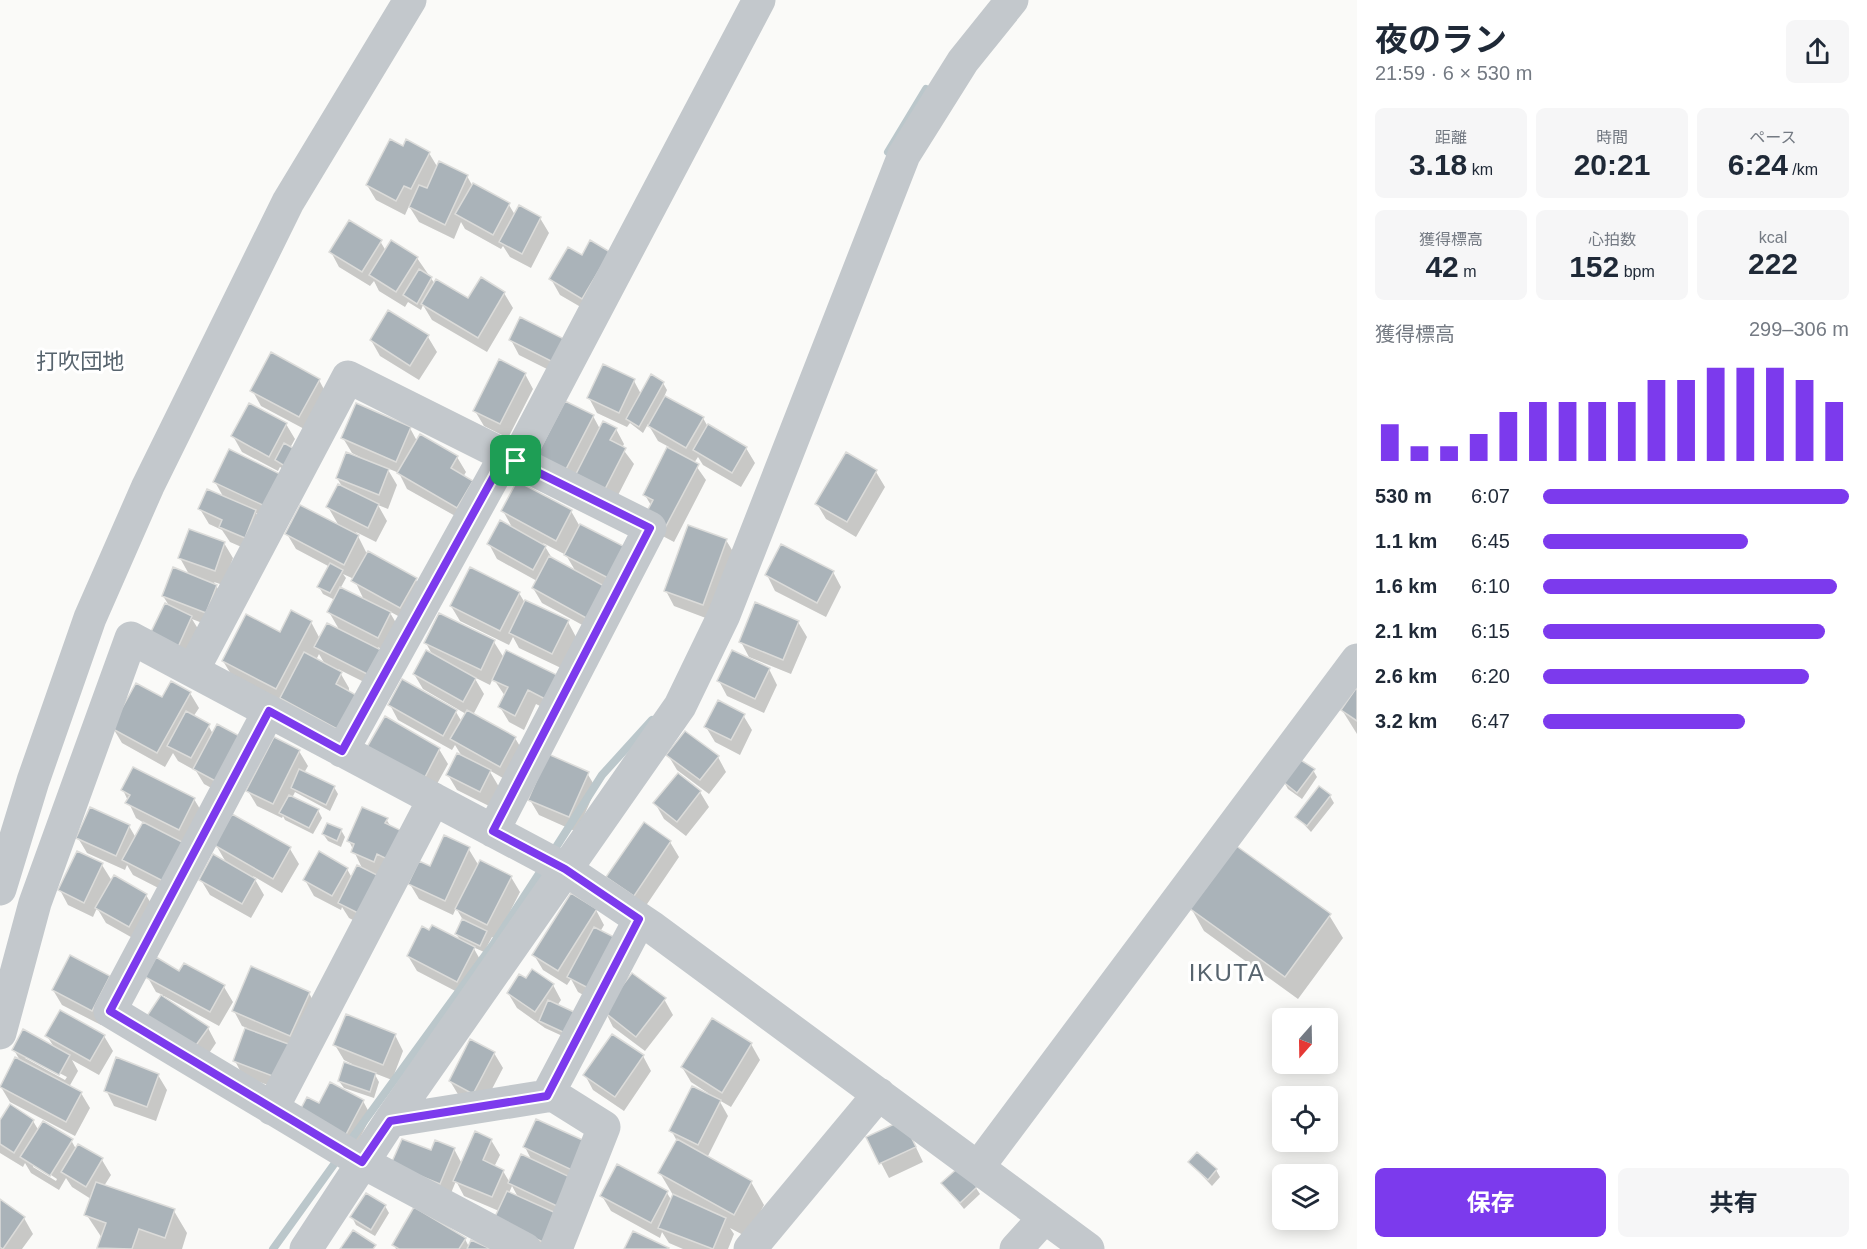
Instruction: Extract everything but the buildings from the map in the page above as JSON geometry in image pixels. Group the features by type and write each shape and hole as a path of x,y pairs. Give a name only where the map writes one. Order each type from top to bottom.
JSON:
{"street":[{"path":"0,889 33,781 90,618 148,486 288,202 410,0"},
{"path":"342,751 511,458 759,0"},
{"path":"306,1249 390,1121 680,706 724,615 904,156 963,61 1012,0"},
{"path":"193,670 348,377 650,528 493,831"},
{"path":"0,1033 35,903 131,638 565,869 639,919 979,1166 1088,1249"},
{"path":"979,1166 1357,660"},
{"path":"269,711 110,1011 362,1162 525,1249"},
{"path":"272,1108 434,799"},
{"path":"547,1096 639,919"},
{"path":"750,1249 879,1094"},
{"path":"390,1121 553,1095 604,1127 556,1249"},
{"path":"1016,1249 1045,1217"}],"waterway":[{"path":"888,152 926,89"},
{"path":"551,855 602,775 652,720"},
{"path":"347,1145 494,943 544,866"},
{"path":"273,1249 340,1156"}],"district":[{"name":"打吹団地","path":"80,361"},
{"name":"IKUTA","path":"1227,972"}],"route":[{"path":"505,456 516,461 650,528 493,831 565,869 639,919 547,1096 390,1121 362,1162 110,1011 269,711 342,751 505,456"}]}
